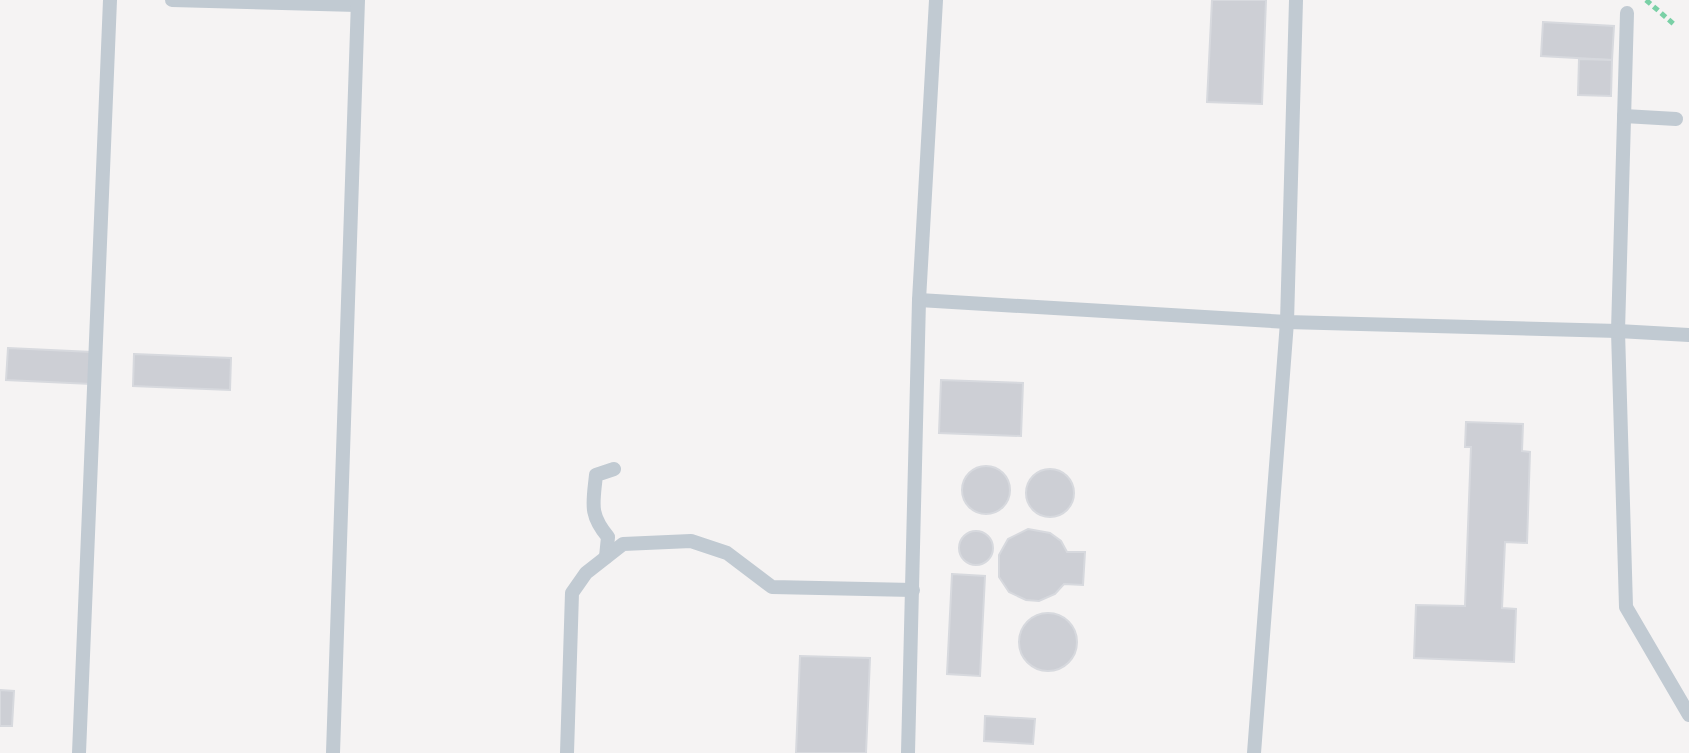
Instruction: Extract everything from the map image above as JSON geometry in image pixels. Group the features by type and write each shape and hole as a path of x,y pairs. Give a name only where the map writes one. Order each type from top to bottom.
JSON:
{"lane":[{"path":"79,753 110,0"},
{"path":"172,0 357,2 333,753"},
{"path":"908,753 919,300 936,0"},
{"path":"1254,753 1287,322 1296,0"},
{"path":"1627,13 1618,331 1626,607 1689,715"},
{"path":"1624,116 1676,119"},
{"path":"919,300 1287,322 1689,335"},
{"path":"606,557 608,537 598,525 592,510 596,475 614,469"},
{"path":"567,753 572,593 586,573 623,544 691,541 727,553 772,587 913,590"}],"path":[{"path":"1646,0 1676,26"}],"building":[{"path":"1212,0 1266,0 1262,104 1207,102"},
{"path":"1543,22 1614,26 1612,60 1541,56"},
{"path":"1579,59 1612,60 1611,96 1578,95"},
{"path":"8,348 92,352 91,384 6,380"},
{"path":"134,354 231,358 230,390 133,386"},
{"path":"941,380 1023,383 1021,436 939,433"},
{"path":"1466,422 1523,424 1522,451 1530,452 1527,543 1505,542 1502,608 1516,609 1514,662 1414,658 1416,605 1465,606 1471,447 1465,447"},
{"path":"986,466 995,467 1003,473 1009,481 1009,499 1003,507 995,513 986,514 977,513 969,507 963,499 962,490 963,481 969,473 977,467"},
{"path":"1050,469 1067,476 1074,493 1067,510 1050,517 1033,510 1026,493 1033,476"},
{"path":"1028,529 1050,533 1061,541 1067,552 1085,552 1083,585 1064,584 1055,594 1039,601 1026,600 1009,592 999,577 999,555 1008,539"},
{"path":"976,531 988,536 993,548 988,560 976,565 964,560 959,548 964,536"},
{"path":"952,574 985,576 980,676 947,674"},
{"path":"1048,613 1068,622 1077,642 1068,662 1048,671 1028,662 1019,642 1028,622"},
{"path":"800,656 870,658 866,753 796,753"},
{"path":"0,690 14,691 12,726 0,726"},
{"path":"985,716 1035,719 1033,744 984,741"}]}
